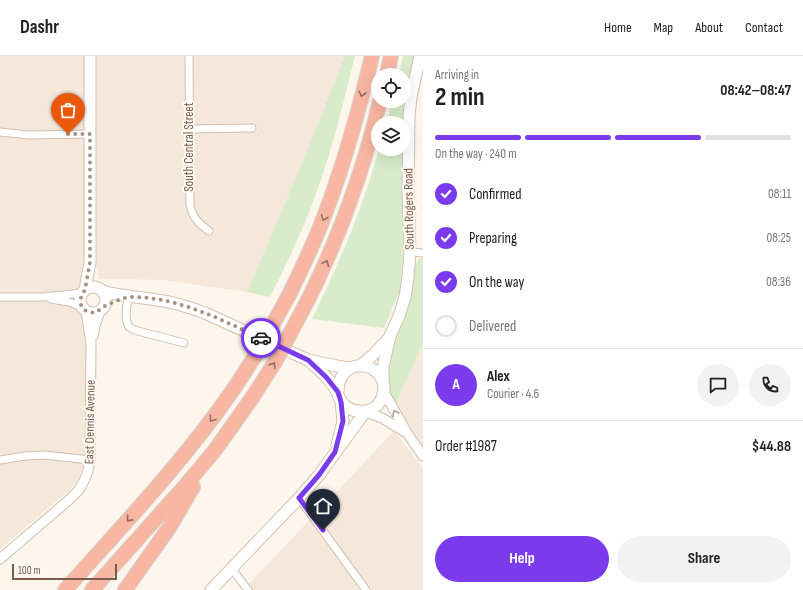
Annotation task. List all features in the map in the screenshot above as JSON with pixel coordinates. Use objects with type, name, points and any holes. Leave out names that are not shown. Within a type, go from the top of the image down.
[{"type":"highway","points":[[65,590],[168,476],[200,437],[257,353],[289,295],[312,245],[339,174],[351,137],[372,56]]},
{"type":"highway","points":[[388,68],[391,56]]},
{"type":"highway","points":[[92,590],[155,521],[215,450],[252,398],[278,355],[309,298],[336,238],[368,149],[378,108]]},
{"type":"highway","points":[[125,590],[169,528],[215,450]]},
{"type":"highway","points":[[58,590],[85,568]]},
{"type":"main road","points":[[90,56],[90,262],[80,300],[84,309],[93,313],[129,297]]},
{"type":"main road","name":"South Rogers Road","points":[[390,336],[399,316],[405,297],[410,252],[408,192],[409,116],[411,97],[420,56]]},
{"type":"main road","points":[[90,262],[100,290],[106,299],[102,309]]},
{"type":"main road","points":[[83,292],[91,287],[129,297],[157,300],[188,306],[308,360],[342,367],[374,369],[382,381]]},
{"type":"main road","points":[[335,452],[343,421],[338,385],[341,377],[373,355],[390,336]]},
{"type":"main road","points":[[211,590],[299,498],[319,475],[366,412],[379,404],[384,392],[382,381],[383,367],[390,336]]},
{"type":"main road","points":[[308,360],[326,377],[348,408],[355,411],[366,412]]},
{"type":"street","name":"South Central Street","points":[[189,56],[190,205],[191,212],[196,220],[209,231]]},
{"type":"street","points":[[189,129],[252,128]]},
{"type":"street","points":[[0,132],[29,135],[90,134]]},
{"type":"street","points":[[410,252],[423,253]]},
{"type":"street","points":[[0,298],[43,297],[83,292]]},
{"type":"street","points":[[43,297],[70,302],[84,309]]},
{"type":"street","points":[[129,297],[126,312],[126,319],[129,328],[184,343]]},
{"type":"street","name":"East Dennis Avenue","points":[[0,559],[78,491],[88,471],[90,460],[91,343],[84,309]]},
{"type":"street","name":"East Dennis Avenue","points":[[91,343],[95,326],[102,309]]},
{"type":"street","points":[[384,392],[406,433],[423,456]]},
{"type":"street","points":[[366,412],[382,418],[406,433]]},
{"type":"street","points":[[0,460],[44,455],[90,460]]},
{"type":"street","points":[[299,498],[366,590]]},
{"type":"street","points":[[232,569],[248,590]]},
{"type":"shaded area","points":[[0,56],[84,56],[85,268],[80,288],[60,293],[82,312],[86,346],[86,443],[83,467],[78,479],[71,489],[0,549]]},
{"type":"shaded area","points":[[94,56],[345,56],[304,158],[247,292],[163,280],[99,279],[94,243]]},
{"type":"shaded area","points":[[423,344],[423,446],[395,405]]},
{"type":"shaded area","points":[[394,431],[423,468],[423,590],[243,590]]},
{"type":"green space","points":[[345,56],[355,56],[328,159],[318,190],[292,252],[270,297],[247,292],[304,158]]},
{"type":"green space","points":[[403,56],[414,56],[411,68],[400,68]]},
{"type":"green space","points":[[390,108],[405,108],[404,116],[389,116]]},
{"type":"green space","points":[[377,156],[403,156],[403,263],[399,293],[384,328],[312,319],[350,236]]},
{"type":"green space","points":[[421,258],[423,258],[423,344],[395,405],[388,389],[386,375],[391,352],[407,309],[414,267]]},
{"type":"way so far","points":[[68,134],[90,134],[90,262],[85,290],[80,297],[82,307],[86,311],[93,313],[129,297],[157,300],[188,306],[261,338]]},
{"type":"route","points":[[261,338],[308,360],[326,377],[338,392],[341,402],[343,421],[342,430],[335,452],[319,475],[299,498],[323,530]]}]
